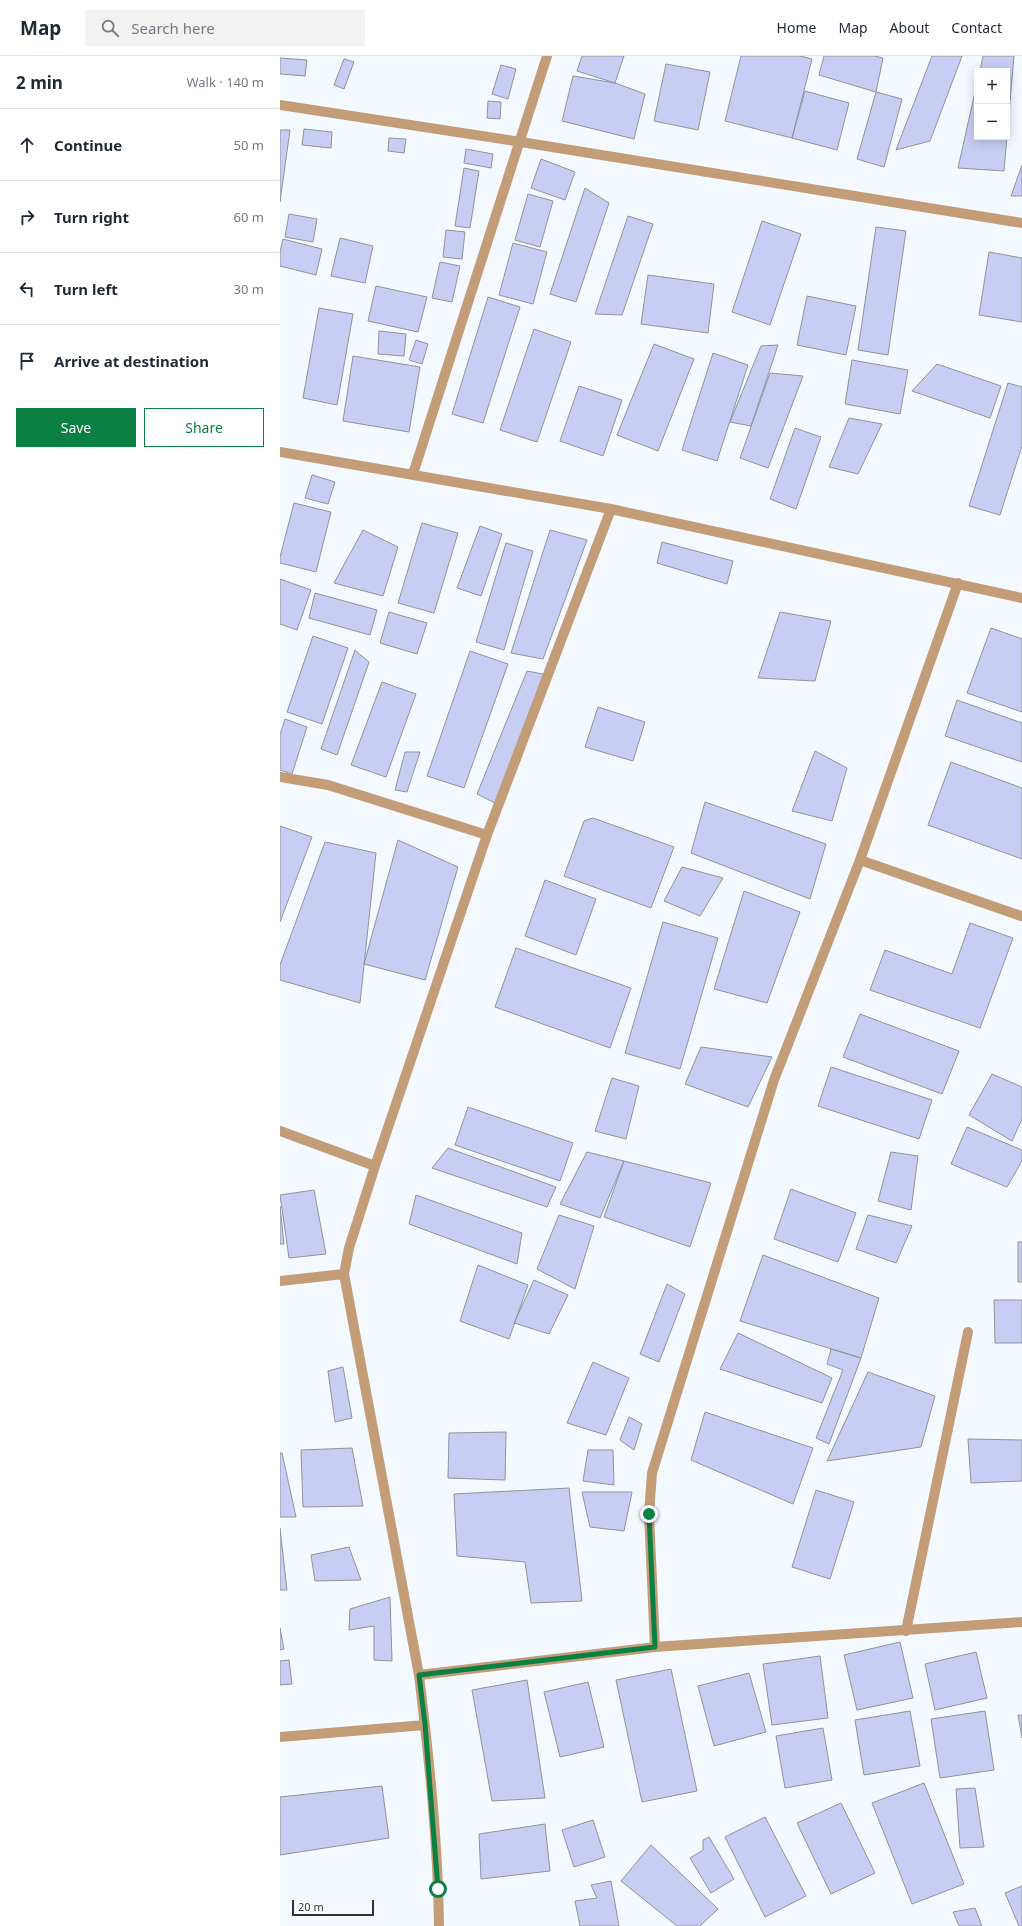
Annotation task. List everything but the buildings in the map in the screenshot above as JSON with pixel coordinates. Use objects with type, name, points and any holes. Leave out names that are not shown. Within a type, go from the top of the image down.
[{"type":"street","points":[[413,474],[547,56]]},
{"type":"street","points":[[280,105],[1022,223]]},
{"type":"street","points":[[280,452],[413,474],[611,510],[1022,598]]},
{"type":"street","points":[[439,1926],[438,1889],[425,1724],[419,1675],[344,1274],[349,1248],[375,1166],[487,836],[611,510]]},
{"type":"street","points":[[655,1647],[649,1514],[652,1473],[774,1080],[860,860],[958,584]]},
{"type":"street","points":[[280,777],[328,785],[487,836]]},
{"type":"street","points":[[860,860],[1021,916]]},
{"type":"street","points":[[280,1131],[375,1166]]},
{"type":"street","points":[[280,1280],[344,1274]]},
{"type":"street","points":[[906,1631],[968,1332]]},
{"type":"street","points":[[419,1675],[655,1647],[1022,1622]]},
{"type":"street","points":[[280,1737],[425,1724]]},
{"type":"route","points":[[438,1889],[425,1724],[419,1675],[655,1647],[649,1514]]}]
